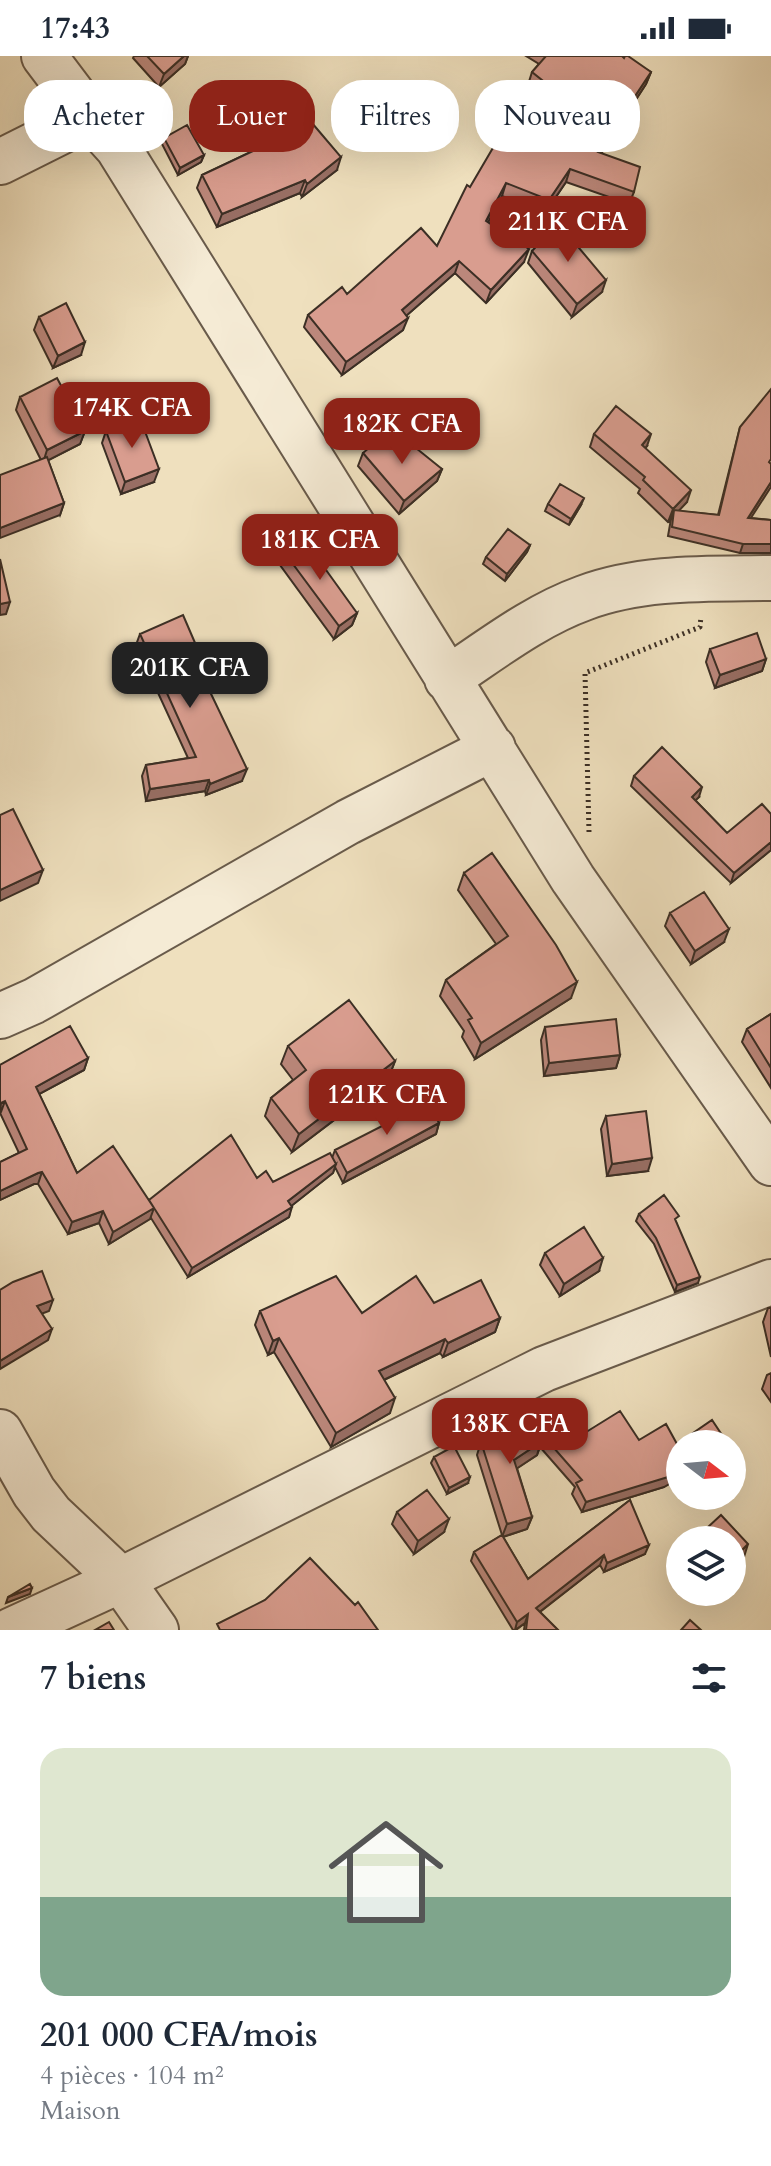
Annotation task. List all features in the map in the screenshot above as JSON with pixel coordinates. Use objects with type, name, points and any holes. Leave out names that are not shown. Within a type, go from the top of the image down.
[{"type":"street","points":[[44,56],[62,80]]},
{"type":"street","points":[[0,162],[24,150]]},
{"type":"street","points":[[120,152],[573,879],[771,1163]]},
{"type":"street","points":[[447,679],[538,619],[585,597],[631,586],[706,579],[771,578]]},
{"type":"street","points":[[0,1016],[34,1001],[348,822],[493,748]]},
{"type":"street","points":[[12,1630],[121,1580],[544,1369],[771,1282]]},
{"type":"street","points":[[0,1432],[34,1492],[51,1514],[121,1580],[156,1630]]},
{"type":"path","points":[[589,842],[585,673],[700,627],[706,579]]},
{"type":"building","points":[[147,56],[184,56],[164,74]]},
{"type":"building","points":[[546,56],[628,56],[651,72],[640,89],[640,80],[542,80],[532,72]]},
{"type":"building","points":[[187,125],[189,152],[202,152],[204,155],[180,168],[171,152],[173,133]]},
{"type":"building","points":[[315,127],[331,145],[331,152],[337,152],[341,157],[307,184],[305,180],[222,214],[202,175],[251,152],[315,152]]},
{"type":"building","points":[[490,152],[598,152],[640,167],[634,192],[570,169],[549,200],[506,183],[486,221],[529,249],[491,290],[459,261],[402,310],[408,318],[346,362],[308,315],[342,287],[347,294],[421,228],[437,246],[467,185],[470,187]]},
{"type":"building","points":[[558,223],[606,280],[577,304],[532,251]]},
{"type":"building","points":[[66,303],[85,342],[58,356],[39,317]]},
{"type":"building","points":[[57,378],[85,431],[47,450],[20,397]]},
{"type":"building","points":[[771,389],[771,482],[748,518],[771,520],[771,544],[743,544],[672,527],[674,510],[719,515],[740,427]]},
{"type":"building","points":[[616,406],[651,434],[642,445],[691,490],[673,509],[643,480],[645,477],[594,434]]},
{"type":"building","points":[[140,418],[159,469],[125,482],[106,431]]},
{"type":"building","points":[[385,434],[396,448],[406,440],[442,469],[404,501],[363,453]]},
{"type":"building","points":[[47,457],[64,503],[0,528],[0,475]]},
{"type":"building","points":[[560,484],[584,498],[571,519],[548,504]]},
{"type":"building","points":[[508,529],[530,545],[507,574],[486,557]]},
{"type":"building","points":[[303,538],[357,613],[339,626],[284,552]]},
{"type":"building","points":[[0,559],[10,602],[0,604]]},
{"type":"building","points":[[183,615],[208,673],[202,675],[247,769],[210,784],[209,780],[150,789],[146,765],[196,757],[140,634]]},
{"type":"building","points":[[757,633],[766,659],[720,675],[710,649]]},
{"type":"building","points":[[662,747],[702,787],[692,797],[727,833],[762,804],[771,814],[771,842],[734,873],[634,776]]},
{"type":"building","points":[[13,809],[43,870],[0,890],[0,815]]},
{"type":"building","points":[[492,853],[556,945],[577,982],[481,1043],[468,1020],[472,1018],[446,980],[508,936],[464,873]]},
{"type":"building","points":[[704,892],[729,929],[695,951],[670,913]]},
{"type":"building","points":[[349,1000],[395,1061],[299,1134],[271,1098],[306,1070],[288,1046]]},
{"type":"building","points":[[771,1014],[771,1068],[747,1029]]},
{"type":"building","points":[[616,1019],[620,1055],[549,1063],[545,1027]]},
{"type":"building","points":[[70,1026],[88,1058],[36,1087],[77,1173],[113,1146],[154,1208],[113,1232],[103,1211],[72,1222],[42,1172],[0,1191],[0,1162],[27,1149],[5,1101],[0,1102],[0,1065]]},
{"type":"building","points":[[429,1102],[439,1123],[347,1173],[335,1150]]},
{"type":"building","points":[[646,1111],[652,1158],[612,1164],[606,1116]]},
{"type":"building","points":[[231,1135],[257,1178],[266,1171],[273,1182],[330,1153],[336,1164],[288,1201],[292,1207],[192,1268],[149,1200]]},
{"type":"building","points":[[664,1195],[679,1216],[675,1219],[700,1277],[677,1285],[656,1238],[639,1214]]},
{"type":"building","points":[[584,1227],[603,1258],[564,1284],[545,1253]]},
{"type":"building","points":[[42,1271],[53,1300],[37,1306],[52,1329],[0,1361],[0,1290]]},
{"type":"building","points":[[336,1276],[362,1313],[416,1276],[434,1303],[481,1280],[500,1318],[448,1343],[445,1339],[379,1371],[395,1398],[336,1433],[279,1338],[273,1341],[260,1311]]},
{"type":"building","points":[[562,1404],[583,1434],[620,1411],[639,1440],[666,1424],[669,1430],[666,1430],[666,1478],[586,1502],[576,1483],[582,1480],[532,1423]]},
{"type":"building","points":[[524,1415],[541,1442],[514,1460],[532,1517],[507,1524],[481,1442]]},
{"type":"building","points":[[712,1420],[719,1430],[697,1430]]},
{"type":"building","points":[[454,1446],[470,1477],[449,1488],[434,1457]]},
{"type":"building","points":[[427,1490],[449,1519],[418,1541],[397,1512]]},
{"type":"building","points":[[630,1500],[649,1545],[607,1563],[604,1555],[536,1608],[558,1630],[526,1630],[528,1614],[517,1622],[474,1552],[502,1535],[528,1579]]},
{"type":"building","points":[[721,1515],[731,1526],[709,1526]]},
{"type":"building","points":[[310,1558],[355,1605],[358,1602],[378,1630],[220,1630],[217,1624],[265,1600]]},
{"type":"building","points":[[30,1584],[32,1588],[8,1597]]},
{"type":"building","points":[[690,1620],[701,1630],[681,1630]]},
{"type":"building","points":[[109,1622],[114,1630],[95,1630]]}]
